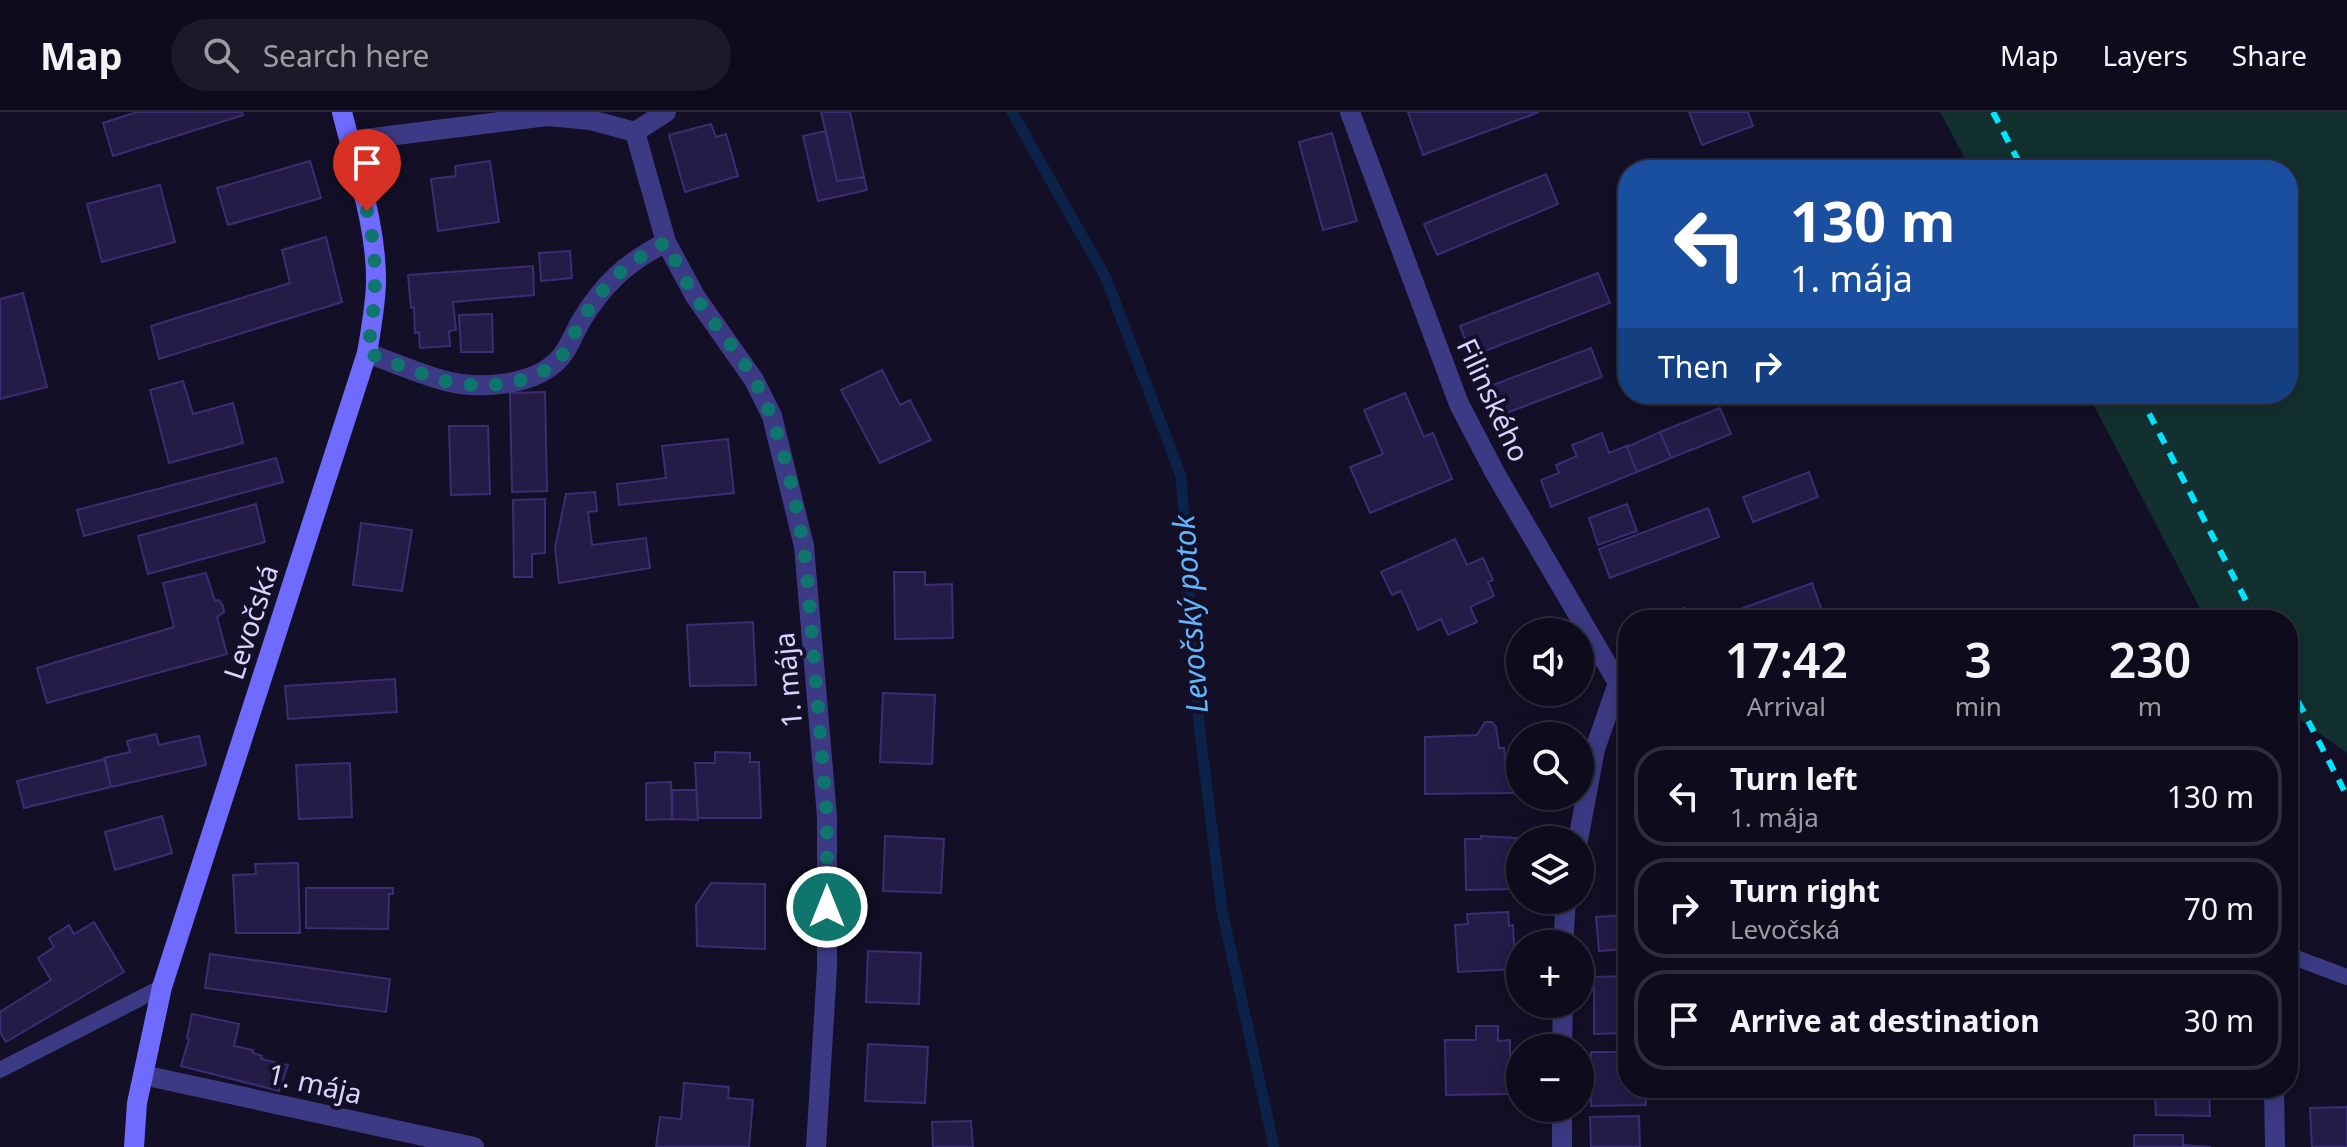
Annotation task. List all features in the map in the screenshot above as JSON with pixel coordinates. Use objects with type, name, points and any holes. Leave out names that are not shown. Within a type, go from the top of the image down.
[{"type":"main road","name":"Levočská","points":[[134,1147],[137,1103],[162,987],[367,353],[374,311],[375,259],[371,227],[342,112]]},
{"type":"street","points":[[349,141],[547,116],[591,120],[635,132],[666,112]]},
{"type":"street","name":"Filinského","points":[[1350,112],[1459,404],[1495,473],[1618,679]]},
{"type":"street","name":"1. mája","points":[[635,132],[666,242],[695,296],[754,380],[772,416],[804,546],[827,817],[827,968],[816,1147]]},
{"type":"street","points":[[367,353],[445,381],[479,385],[521,380],[542,371],[560,358],[597,294],[622,268],[666,242]]},
{"type":"street","points":[[1581,826],[1595,749],[1618,698]]},
{"type":"street","name":"1. mája","points":[[143,1075],[474,1147]]},
{"type":"street","points":[[2274,1098],[2275,1147]]},
{"type":"street","points":[[1562,1122],[1562,1147]]},
{"type":"lane","points":[[2298,959],[2347,977]]},
{"type":"lane","points":[[0,1070],[162,987]]},
{"type":"green space","points":[[1940,112],[2347,112],[2347,753],[2298,718],[2298,610],[2201,610],[2093,404],[2298,404],[2298,160],[1966,160]]},
{"type":"building","points":[[137,112],[242,112],[243,115],[113,156],[103,123]]},
{"type":"building","points":[[821,112],[850,112],[864,177],[837,181]]},
{"type":"building","points":[[1408,112],[1539,112],[1423,155]]},
{"type":"building","points":[[1689,112],[1748,112],[1753,126],[1702,145]]},
{"type":"building","points":[[711,124],[716,137],[726,134],[738,176],[685,192],[669,135]]},
{"type":"building","points":[[826,131],[837,181],[864,177],[867,190],[818,201],[803,136]]},
{"type":"building","points":[[1332,133],[1357,221],[1323,230],[1299,142]]},
{"type":"building","points":[[310,161],[321,198],[228,225],[217,188]]},
{"type":"building","points":[[490,161],[499,222],[438,231],[431,179],[456,176],[455,166]]},
{"type":"building","points":[[1546,174],[1558,204],[1437,255],[1424,224]]},
{"type":"building","points":[[160,185],[175,242],[102,262],[87,204]]},
{"type":"building","points":[[326,237],[342,302],[159,359],[151,326],[290,283],[282,250]]},
{"type":"building","points":[[570,251],[572,278],[541,281],[539,253]]},
{"type":"building","points":[[533,266],[534,295],[453,302],[456,330],[449,331],[450,346],[420,348],[419,332],[415,333],[408,275]]},
{"type":"building","points":[[1598,273],[1610,303],[1472,356],[1460,326]]},
{"type":"building","points":[[23,293],[47,387],[0,399],[0,299]]},
{"type":"building","points":[[492,314],[493,352],[461,352],[459,315]]},
{"type":"building","points":[[1591,348],[1602,377],[1501,415],[1490,386]]},
{"type":"building","points":[[882,370],[900,405],[910,400],[931,440],[880,463],[841,390]]},
{"type":"building","points":[[183,381],[193,414],[233,403],[243,443],[169,463],[150,390]]},
{"type":"building","points":[[545,392],[547,491],[512,492],[510,393]]},
{"type":"building","points":[[1405,393],[1424,437],[1433,433],[1452,479],[1370,513],[1350,467],[1383,454],[1364,410]]},
{"type":"building","points":[[1720,408],[1731,434],[1671,458],[1660,432]]},
{"type":"building","points":[[449,426],[488,426],[490,494],[451,495]]},
{"type":"building","points":[[1660,432],[1671,458],[1637,472],[1627,447]]},
{"type":"building","points":[[1602,433],[1609,453],[1629,445],[1627,447],[1637,472],[1551,507],[1541,480],[1559,473],[1556,465],[1577,456],[1572,445]]},
{"type":"building","points":[[728,439],[734,493],[619,505],[617,484],[666,478],[662,446]]},
{"type":"building","points":[[276,458],[283,482],[84,536],[77,510]]},
{"type":"building","points":[[1809,472],[1818,497],[1753,522],[1743,497]]},
{"type":"building","points":[[595,492],[597,511],[588,512],[592,545],[646,538],[650,568],[559,583],[555,548],[566,494]]},
{"type":"building","points":[[545,499],[545,553],[532,554],[532,577],[514,577],[513,500]]},
{"type":"building","points":[[256,504],[265,542],[148,574],[138,536]]},
{"type":"building","points":[[1627,504],[1637,531],[1598,545],[1589,518]]},
{"type":"building","points":[[1708,508],[1719,537],[1610,578],[1599,549]]},
{"type":"building","points":[[361,523],[412,530],[402,591],[353,585]]},
{"type":"building","points":[[1455,539],[1467,565],[1483,558],[1493,580],[1488,582],[1494,596],[1470,607],[1477,622],[1448,635],[1441,619],[1418,630],[1401,591],[1392,595],[1381,572]]},
{"type":"building","points":[[894,572],[925,572],[925,585],[952,584],[953,638],[895,639]]},
{"type":"building","points":[[206,573],[215,601],[219,600],[223,606],[224,612],[217,617],[227,654],[47,703],[37,668],[174,627],[163,583]]},
{"type":"building","points":[[1812,583],[1822,610],[1738,610]]},
{"type":"building","points":[[753,622],[756,685],[690,686],[687,625]]},
{"type":"building","points":[[395,679],[397,712],[288,719],[285,686]]},
{"type":"building","points":[[883,693],[935,695],[932,764],[880,762]]},
{"type":"building","points":[[1485,722],[1492,722],[1496,727],[1499,748],[1504,748],[1506,793],[1425,794],[1425,737],[1477,735]]},
{"type":"building","points":[[156,734],[159,745],[199,736],[206,765],[111,787],[104,758],[130,752],[127,741]]},
{"type":"building","points":[[715,752],[750,753],[750,762],[759,762],[761,818],[698,818],[695,763],[715,763]]},
{"type":"building","points":[[105,759],[111,787],[24,808],[17,781]]},
{"type":"building","points":[[350,763],[352,817],[299,819],[296,765]]},
{"type":"building","points":[[671,782],[672,819],[646,820],[646,783]]},
{"type":"building","points":[[672,790],[696,790],[698,820],[672,819]]},
{"type":"building","points":[[162,816],[172,853],[115,870],[105,832]]},
{"type":"building","points":[[885,836],[944,839],[941,893],[883,891]]},
{"type":"building","points":[[1481,836],[1506,837],[1506,889],[1466,890],[1465,839],[1481,839]]},
{"type":"building","points":[[298,863],[300,933],[236,933],[233,875],[256,874],[255,864]]},
{"type":"building","points":[[711,883],[765,884],[765,949],[697,946],[696,905]]},
{"type":"building","points":[[306,888],[393,888],[393,894],[389,894],[388,929],[306,928]]},
{"type":"building","points":[[1467,914],[1508,914],[1509,926],[1513,925],[1513,930],[1506,930],[1506,969],[1458,972],[1455,925],[1468,924]]},
{"type":"building","points":[[1618,916],[1618,950],[1599,951],[1596,917]]},
{"type":"building","points":[[94,922],[124,972],[6,1042],[0,1032],[0,1012],[51,980],[38,958],[54,947],[49,938],[69,925],[74,934]]},
{"type":"building","points":[[868,951],[921,953],[919,1004],[866,1002]]},
{"type":"building","points":[[210,954],[390,979],[386,1012],[205,988]]},
{"type":"building","points":[[1618,976],[1618,1033],[1594,1034],[1594,977]]},
{"type":"building","points":[[192,1014],[239,1024],[234,1046],[253,1050],[253,1053],[262,1056],[261,1059],[288,1065],[279,1091],[181,1066]]},
{"type":"building","points":[[1476,1026],[1498,1026],[1498,1041],[1506,1040],[1506,1094],[1446,1095],[1445,1040],[1476,1040]]},
{"type":"building","points":[[868,1044],[928,1047],[925,1103],[865,1101]]},
{"type":"building","points":[[1594,1052],[1618,1052],[1618,1098],[1646,1098],[1646,1105],[1594,1106]]},
{"type":"building","points":[[684,1083],[729,1087],[728,1098],[753,1100],[749,1147],[656,1147],[660,1117],[681,1119]]},
{"type":"building","points":[[2155,1098],[2209,1098],[2210,1116],[2156,1115]]},
{"type":"building","points":[[2347,1107],[2347,1147],[2312,1147],[2310,1108]]},
{"type":"building","points":[[1639,1116],[1640,1147],[1591,1147],[1590,1122],[1594,1122],[1594,1117]]},
{"type":"building","points":[[971,1121],[973,1147],[933,1147],[932,1122]]},
{"type":"building","points":[[2134,1135],[2183,1135],[2183,1145],[2211,1147],[2134,1147]]},
{"type":"waterway","name":"Levočský potok","points":[[1012,112],[1106,278],[1181,476],[1200,733],[1222,910],[1274,1147]]},
{"type":"railway","points":[[1993,112],[2018,160]]},
{"type":"railway","points":[[2144,404],[2251,610]]},
{"type":"railway","points":[[2298,701],[2347,796]]},
{"type":"route","points":[[367,211],[376,283],[367,353],[445,381],[479,385],[521,380],[542,371],[560,358],[597,294],[622,268],[666,242],[695,296],[754,380],[772,416],[785,464],[804,546],[807,575],[827,817],[827,907]]}]
